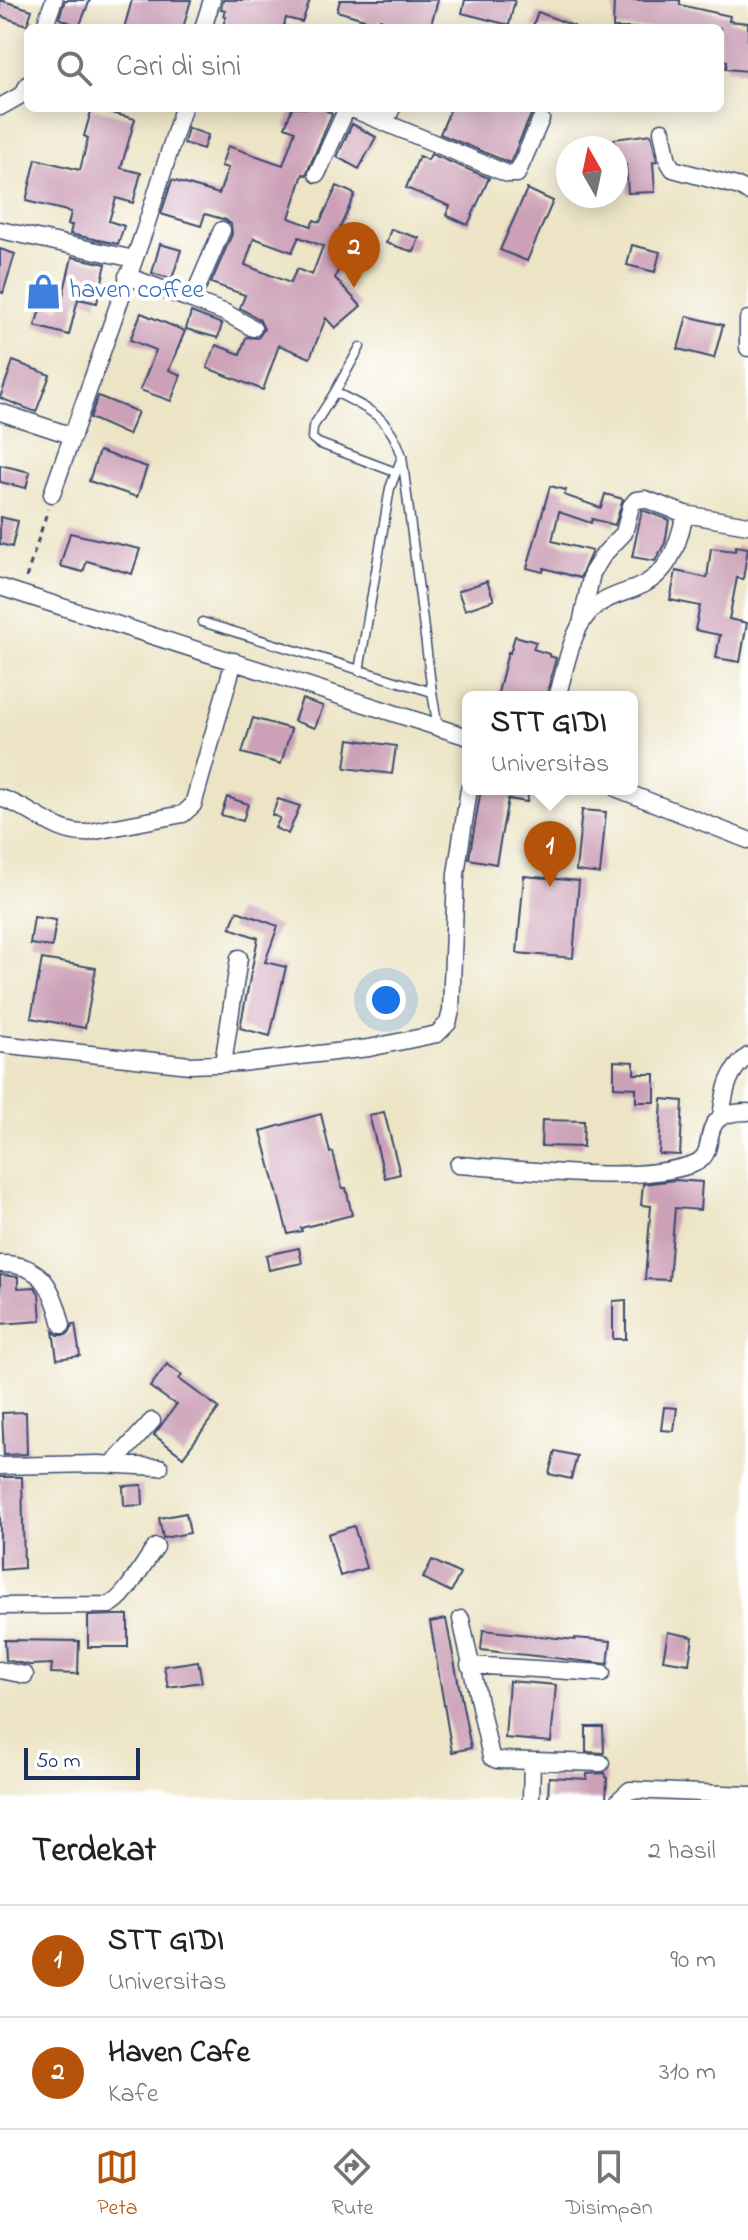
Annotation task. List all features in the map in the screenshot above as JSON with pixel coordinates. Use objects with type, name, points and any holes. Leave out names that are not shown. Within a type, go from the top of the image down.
[{"type":"street","points":[[45,24],[54,0]]},
{"type":"street","points":[[204,24],[212,0]]},
{"type":"street","points":[[0,107],[24,92]]},
{"type":"street","points":[[52,494],[182,112]]},
{"type":"street","points":[[317,174],[347,112]]},
{"type":"street","points":[[369,112],[389,116],[508,174],[517,174],[541,119]]},
{"type":"street","points":[[662,131],[668,161],[673,169],[740,187],[748,192]]},
{"type":"street","points":[[0,230],[134,259]]},
{"type":"street","points":[[192,300],[222,230]]},
{"type":"street","points":[[127,276],[226,313],[253,328]]},
{"type":"street","points":[[748,319],[748,348]]},
{"type":"street","points":[[0,412],[73,436]]},
{"type":"street","points":[[559,691],[582,621],[592,573],[604,554],[624,533],[631,506],[636,500],[645,499],[685,514],[748,525]]},
{"type":"street","points":[[582,621],[596,606],[656,578],[673,553],[685,514]]},
{"type":"street","points":[[0,587],[462,735]]},
{"type":"street","points":[[0,798],[71,833],[183,814],[193,805],[234,661]]},
{"type":"street","points":[[0,1044],[190,1065],[369,1048],[437,1034],[448,1023],[451,1011],[456,874],[468,795]]},
{"type":"street","points":[[633,795],[748,840]]},
{"type":"street","points":[[223,1064],[239,958]]},
{"type":"street","points":[[721,1116],[729,1077],[736,1065],[748,1056]]},
{"type":"street","points":[[458,1165],[622,1174],[687,1166],[698,1163],[705,1153],[714,1123],[721,1116],[748,1112]]},
{"type":"street","points":[[0,1264],[24,1266],[44,1281],[52,1291],[62,1325]]},
{"type":"street","points":[[105,1465],[152,1421]]},
{"type":"street","points":[[0,1466],[76,1464],[160,1467]]},
{"type":"street","points":[[0,1606],[109,1605],[123,1597],[140,1566],[156,1547]]},
{"type":"street","points":[[461,1619],[491,1757],[497,1760],[601,1763]]},
{"type":"street","points":[[469,1665],[602,1673]]},
{"type":"street","points":[[0,1670],[25,1675]]},
{"type":"street","points":[[531,1800],[532,1761]]},
{"type":"street","points":[[619,1800],[630,1790],[748,1795]]},
{"type":"lane","points":[[360,347],[313,427],[312,438],[395,472]]},
{"type":"lane","points":[[335,392],[387,422],[396,436],[402,456],[432,692],[442,729]]},
{"type":"lane","points":[[359,671],[395,472],[402,456]]},
{"type":"lane","points":[[202,622],[432,692]]},
{"type":"path","points":[[20,594],[52,494]]},
{"type":"building","points":[[0,0],[32,10],[27,24],[0,16]]},
{"type":"building","points":[[65,0],[90,0],[80,24],[59,18]]},
{"type":"building","points":[[132,0],[191,0],[184,24],[125,24]]},
{"type":"building","points":[[223,0],[310,0],[302,22],[286,18],[284,24],[223,24],[225,10],[221,9]]},
{"type":"building","points":[[340,0],[438,0],[431,24],[395,24],[380,19],[378,24],[362,24],[364,19],[337,11]]},
{"type":"building","points":[[465,0],[515,0],[509,24],[462,13]]},
{"type":"building","points":[[614,0],[680,0],[680,5],[730,16],[729,21],[748,23],[748,71],[726,69],[724,24],[613,24]]},
{"type":"building","points":[[538,12],[569,24],[534,24]]},
{"type":"building","points":[[91,112],[108,112],[135,119],[121,168],[141,173],[133,203],[116,198],[109,221],[124,226],[118,244],[70,234],[72,225],[68,225],[71,212],[26,201],[36,159],[80,170],[88,138],[84,136]]},
{"type":"building","points":[[291,112],[332,114],[306,175],[303,174],[289,218],[311,226],[314,220],[320,222],[337,186],[355,194],[339,230],[352,235],[335,278],[361,306],[335,328],[326,318],[310,358],[279,345],[263,390],[207,368],[216,345],[240,354],[246,337],[258,338],[264,329],[259,319],[240,308],[245,295],[211,283],[232,234],[231,224],[205,214],[201,226],[161,214],[172,180],[219,194],[228,168],[221,166],[228,146],[283,165],[295,131],[285,127]],"holes":[[[299,237],[323,246],[312,275],[297,269],[290,283],[245,265],[254,238],[292,252]]]},
{"type":"building","points":[[449,112],[535,112],[531,115],[510,163],[440,134]]},
{"type":"building","points":[[352,124],[376,137],[359,169],[337,157]]},
{"type":"building","points":[[188,128],[208,135],[203,149],[184,143]]},
{"type":"building","points":[[651,134],[657,161],[653,162],[655,192],[628,193],[628,137]]},
{"type":"building","points":[[431,154],[489,178],[468,225],[446,215],[450,206],[406,188],[419,156],[428,160]]},
{"type":"building","points":[[527,189],[553,201],[527,261],[500,250]]},
{"type":"building","points":[[391,229],[419,238],[414,252],[386,243]]},
{"type":"building","points":[[160,244],[181,250],[172,279],[152,273]]},
{"type":"building","points":[[632,245],[660,252],[655,272],[627,265]]},
{"type":"building","points":[[0,249],[15,254],[3,293],[0,292]]},
{"type":"building","points":[[72,257],[106,264],[97,303],[78,299],[69,335],[35,326],[42,303],[60,308]]},
{"type":"building","points":[[191,312],[222,324],[218,338],[186,329]]},
{"type":"building","points":[[141,313],[185,331],[169,370],[181,375],[171,401],[140,390],[156,350],[130,340]]},
{"type":"building","points":[[687,316],[723,325],[714,358],[678,349]]},
{"type":"building","points":[[13,361],[50,375],[36,412],[0,398]]},
{"type":"building","points":[[98,396],[138,412],[128,435],[90,418]]},
{"type":"building","points":[[99,451],[147,467],[137,497],[89,481]]},
{"type":"building","points":[[0,465],[30,472],[26,488],[0,482]]},
{"type":"building","points":[[550,486],[566,490],[564,495],[601,508],[605,494],[623,499],[615,525],[592,519],[591,523],[559,512],[552,541],[592,551],[580,578],[544,568],[543,572],[527,568]]},
{"type":"building","points":[[642,510],[669,520],[665,543],[655,561],[632,557]]},
{"type":"building","points":[[0,517],[18,521],[12,547],[0,544]]},
{"type":"building","points":[[70,533],[140,549],[132,574],[87,561],[83,572],[60,566]]},
{"type":"building","points":[[736,546],[748,548],[743,579],[737,578],[729,619],[747,623],[740,662],[716,658],[720,635],[695,630],[700,606],[670,600],[676,571],[707,578],[711,548],[735,551]]},
{"type":"building","points":[[487,581],[494,600],[465,610],[458,591]]},
{"type":"building","points":[[515,636],[536,642],[533,649],[556,658],[548,691],[498,691]]},
{"type":"building","points":[[302,699],[323,706],[315,728],[294,721]]},
{"type":"building","points":[[253,718],[291,729],[281,764],[242,753]]},
{"type":"building","points":[[349,739],[396,746],[392,774],[345,768]]},
{"type":"building","points":[[480,795],[528,795],[527,802],[508,799],[496,864],[469,859]]},
{"type":"building","points":[[227,797],[248,804],[243,821],[221,815]]},
{"type":"building","points":[[278,799],[300,806],[288,834],[275,828],[280,818],[272,815]]},
{"type":"building","points":[[582,810],[606,812],[600,874],[576,871]]},
{"type":"building","points":[[524,876],[579,881],[573,958],[517,953]]},
{"type":"building","points":[[237,911],[278,926],[265,962],[286,967],[270,1036],[240,1028],[258,938],[230,928]]},
{"type":"building","points":[[34,917],[56,920],[52,947],[30,944]]},
{"type":"building","points":[[42,959],[96,968],[85,1028],[31,1018]]},
{"type":"building","points":[[614,1061],[634,1062],[634,1074],[655,1074],[655,1102],[636,1102],[636,1088],[614,1087]]},
{"type":"building","points":[[662,1099],[683,1101],[680,1155],[659,1154]]},
{"type":"building","points":[[384,1112],[400,1174],[385,1178],[369,1115]]},
{"type":"building","points":[[321,1114],[330,1153],[333,1152],[342,1188],[346,1188],[352,1215],[288,1234],[261,1131]]},
{"type":"building","points":[[542,1120],[584,1121],[583,1147],[541,1146]]},
{"type":"building","points":[[675,1180],[702,1182],[700,1210],[675,1208],[669,1280],[645,1279],[651,1206],[641,1205],[643,1184]]},
{"type":"building","points":[[299,1248],[302,1263],[269,1270],[266,1255]]},
{"type":"building","points":[[0,1275],[18,1277],[18,1288],[35,1287],[39,1294],[41,1321],[0,1324]]},
{"type":"building","points":[[626,1300],[626,1339],[613,1339],[613,1301]]},
{"type":"building","points":[[73,1324],[80,1356],[57,1359],[53,1331],[66,1335]]},
{"type":"building","points":[[167,1364],[182,1375],[179,1379],[219,1408],[183,1457],[154,1435],[176,1405],[150,1387]]},
{"type":"building","points":[[664,1407],[677,1408],[674,1431],[661,1430]]},
{"type":"building","points":[[26,1412],[27,1454],[4,1455],[2,1413]]},
{"type":"building","points":[[555,1451],[577,1456],[571,1479],[549,1474]]},
{"type":"building","points":[[0,1477],[22,1477],[24,1568],[0,1570]]},
{"type":"building","points":[[142,1485],[143,1505],[124,1506],[123,1486]]},
{"type":"building","points":[[186,1513],[190,1533],[163,1538],[159,1518]]},
{"type":"building","points":[[354,1526],[366,1568],[340,1576],[328,1534]]},
{"type":"building","points":[[432,1560],[460,1574],[451,1592],[423,1578]]},
{"type":"building","points":[[128,1615],[128,1647],[88,1647],[88,1616]]},
{"type":"building","points":[[446,1619],[471,1748],[452,1752],[430,1622]]},
{"type":"building","points":[[483,1630],[611,1641],[608,1664],[481,1650]]},
{"type":"building","points":[[668,1632],[693,1637],[689,1664],[663,1660]]},
{"type":"building","points":[[5,1640],[79,1641],[78,1674],[51,1673],[52,1664],[29,1665],[6,1660]]},
{"type":"building","points":[[198,1661],[202,1682],[168,1687],[164,1666]]},
{"type":"building","points":[[509,1681],[556,1685],[551,1742],[505,1738]]},
{"type":"building","points":[[586,1727],[603,1727],[604,1753],[586,1752]]},
{"type":"building","points":[[605,1773],[606,1800],[548,1800],[549,1777],[587,1779],[587,1774]]},
{"type":"place","name":"Haven Cafe","points":[[354,288]]},
{"type":"place","name":"haven coffee","points":[[43,291]]},
{"type":"place","name":"STT GIDI","points":[[550,887]]}]
